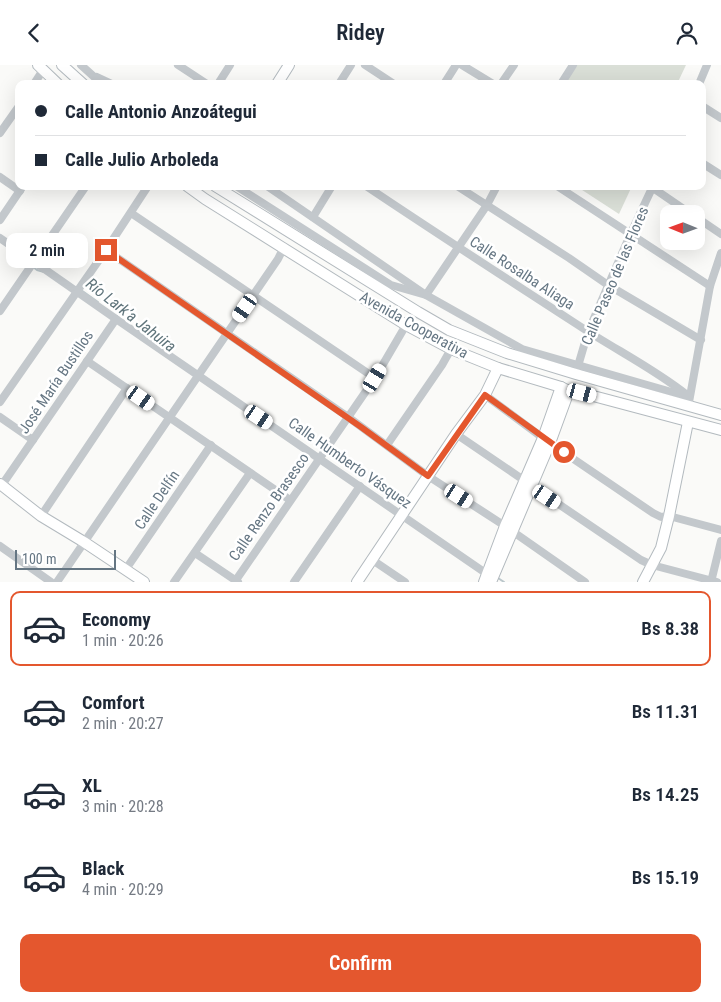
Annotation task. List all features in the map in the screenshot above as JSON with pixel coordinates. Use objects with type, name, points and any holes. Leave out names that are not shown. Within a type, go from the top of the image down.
[{"type":"street","points":[[62,65],[79,80]]},
{"type":"street","points":[[81,65],[98,80]]},
{"type":"street","points":[[178,65],[201,80]]},
{"type":"street","points":[[221,80],[230,65]]},
{"type":"street","points":[[280,80],[289,65]]},
{"type":"street","points":[[342,80],[351,65]]},
{"type":"street","points":[[366,65],[388,80]]},
{"type":"street","points":[[447,80],[456,65]]},
{"type":"street","points":[[462,65],[486,80]]},
{"type":"street","points":[[504,80],[514,65]]},
{"type":"street","points":[[564,80],[573,65]]},
{"type":"street","points":[[700,80],[706,65]]},
{"type":"street","points":[[36,80],[40,68],[54,80]]},
{"type":"street","points":[[93,76],[102,80]]},
{"type":"street","points":[[706,109],[721,118]]},
{"type":"street","points":[[0,133],[15,112]]},
{"type":"street","points":[[706,166],[721,175]]},
{"type":"street","points":[[0,177],[15,185]]},
{"type":"street","points":[[0,220],[21,190]]},
{"type":"street","points":[[0,311],[83,190]]},
{"type":"street","points":[[0,402],[145,190]]},
{"type":"street","name":"Avenida Cooperativa","points":[[193,190],[406,325],[451,349],[498,368],[565,389],[721,430]]},
{"type":"street","points":[[205,199],[211,190]]},
{"type":"street","name":"Avenida Cooperativa","points":[[221,190],[449,330],[507,353],[689,402],[721,415]]},
{"type":"street","points":[[242,190],[391,285],[426,295]]},
{"type":"street","points":[[274,190],[426,295],[522,349],[689,402],[710,286],[720,258]]},
{"type":"street","points":[[313,217],[330,190]]},
{"type":"street","name":"Calle Rosalba Aliaga","points":[[372,190],[588,332],[656,373],[672,384],[689,402]]},
{"type":"street","points":[[463,190],[608,285],[701,340]]},
{"type":"street","points":[[426,295],[495,190]]},
{"type":"street","points":[[563,190],[710,286]]},
{"type":"street","name":"Calle Paseo de las Flores","points":[[578,366],[588,332],[652,190]]},
{"type":"street","points":[[657,190],[678,205]]},
{"type":"street","points":[[131,213],[375,378]]},
{"type":"street","points":[[705,223],[721,234]]},
{"type":"street","name":"Calle Humberto Vásquez","points":[[0,238],[360,486],[491,580]]},
{"type":"street","points":[[56,582],[254,295],[284,247]]},
{"type":"street","points":[[106,250],[348,417],[428,476],[585,582]]},
{"type":"street","name":"José María Bustillos","points":[[1,485],[116,319]]},
{"type":"street","name":"Calle Renzo Brasesco","points":[[237,581],[290,500],[375,378],[406,325]]},
{"type":"street","points":[[387,445],[451,349]]},
{"type":"street","points":[[87,361],[290,500]]},
{"type":"street","points":[[356,582],[456,434],[485,395],[498,368]]},
{"type":"street","points":[[41,516],[127,388]]},
{"type":"street","points":[[491,580],[508,529],[546,440],[565,389]]},
{"type":"street","points":[[485,395],[546,440],[653,513],[661,517],[669,516],[721,529]]},
{"type":"street","points":[[0,417],[33,440]]},
{"type":"street","points":[[643,582],[661,548],[688,422]]},
{"type":"street","points":[[456,434],[641,560],[652,565],[713,582],[721,541]]},
{"type":"street","name":"Calle Delfín","points":[[126,569],[211,445]]},
{"type":"street","points":[[174,582],[250,473]]},
{"type":"street","points":[[1,485],[41,516],[144,582]]},
{"type":"street","points":[[294,582],[360,486]]},
{"type":"street","points":[[0,547],[51,582]]},
{"type":"street","points":[[195,553],[237,581]]},
{"type":"street","points":[[371,559],[406,582]]},
{"type":"shaded area","points":[[574,65],[686,65],[679,80],[564,80]]},
{"type":"shaded area","points":[[582,190],[630,190],[619,214]]},
{"type":"waterway","name":"Río Lark’a Jahuira","points":[[22,258],[29,265]]},
{"type":"waterway","name":"Río Lark’a Jahuira","points":[[33,267],[44,272]]},
{"type":"waterway","name":"Río Lark’a Jahuira","points":[[81,290],[98,302]]},
{"type":"waterway","name":"Río Lark’a Jahuira","points":[[498,578],[504,582]]},
{"type":"route","points":[[106,250],[387,445],[428,476],[485,395],[564,452]]}]
